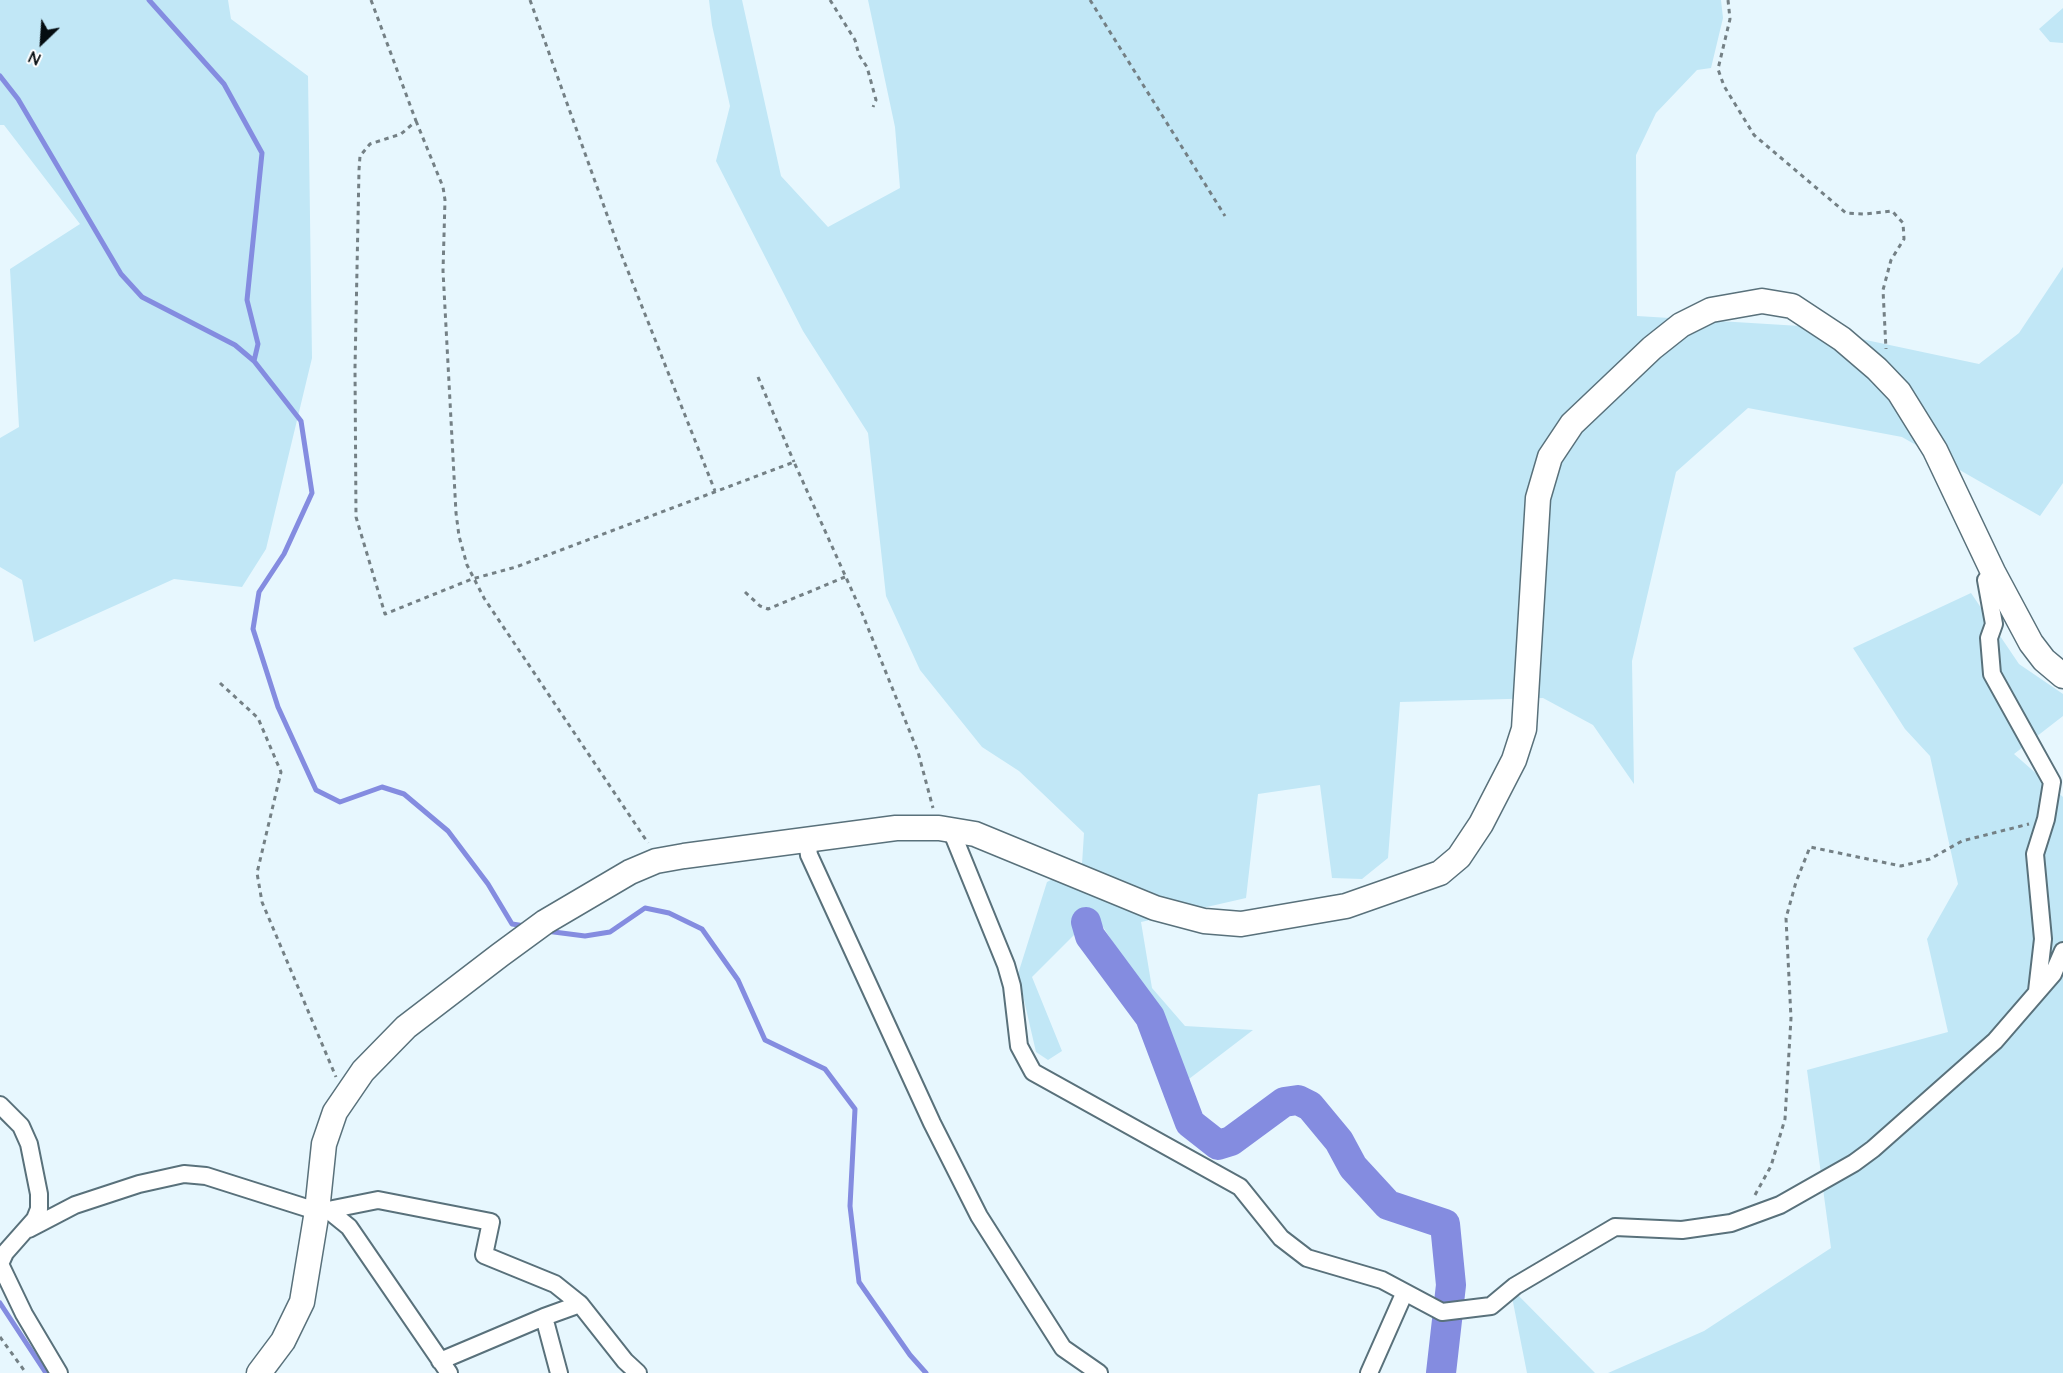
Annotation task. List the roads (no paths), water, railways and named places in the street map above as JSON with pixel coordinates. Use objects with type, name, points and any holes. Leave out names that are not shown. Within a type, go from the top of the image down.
[{"type":"street","points":[[259,1373],[283,1341],[302,1302],[323,1210],[324,1144],[332,1120],[346,1094],[384,1048],[406,1027],[545,922],[613,881],[656,861],[896,828],[945,829],[975,834],[1155,908],[1204,921],[1257,923],[1346,906],[1440,873],[1460,857],[1470,843],[1494,800],[1520,744],[1526,708],[1538,498],[1550,457],[1572,424],[1681,325],[1711,310],[1744,303],[1777,302],[1792,306],[1842,339],[1877,369],[1899,392],[1935,450],[1993,572],[2031,643],[2044,660],[2063,676]]},
{"type":"street","points":[[1993,572],[1986,580],[1994,624],[1989,638],[1992,674],[2052,782],[2045,822],[2035,854],[2043,939],[2037,991]]},
{"type":"street","points":[[945,829],[1006,965],[1012,986],[1019,1046],[1033,1072],[1240,1187],[1281,1238],[1308,1258],[1366,1274],[1442,1312],[1491,1306],[1515,1286],[1615,1227],[1682,1230],[1712,1227],[1746,1219],[1780,1205],[1874,1149],[1995,1041],[2053,974],[2063,951]]},
{"type":"street","points":[[807,841],[809,855],[917,1091],[979,1216],[1063,1348],[1099,1373]]},
{"type":"street","points":[[0,1105],[21,1126],[29,1144],[39,1194],[39,1209],[29,1229]]},
{"type":"street","points":[[59,1373],[24,1314],[0,1264],[5,1253],[29,1229],[75,1205],[139,1184],[184,1174],[206,1176],[323,1210],[349,1227],[445,1367],[544,1317],[580,1304]]},
{"type":"street","points":[[323,1210],[378,1200],[491,1222],[484,1255],[555,1284],[580,1304],[624,1361],[638,1373]]},
{"type":"street","points":[[1369,1373],[1404,1294]]},
{"type":"street","points":[[544,1317],[559,1373]]},
{"type":"waterway","points":[[149,0],[224,84],[262,153],[247,300],[258,344],[254,361]]},
{"type":"waterway","points":[[0,76],[18,99],[121,274],[142,297],[235,345],[254,361],[301,421],[312,493],[284,554],[259,592],[253,629],[278,707],[316,790],[340,802],[382,787],[404,794],[448,831],[488,884],[512,924],[525,926]]},
{"type":"waterway","points":[[546,931],[585,936],[610,932],[645,908],[669,913],[702,929],[738,980],[765,1040],[825,1069],[855,1109],[850,1206],[859,1282],[910,1355],[926,1373]]},
{"type":"waterway","points":[[1086,922],[1090,936],[1150,1017],[1190,1123],[1218,1145],[1231,1141],[1284,1102],[1298,1100],[1310,1106],[1339,1141],[1353,1167],[1388,1205],[1445,1224],[1451,1285],[1441,1373]]},
{"type":"waterway","points":[[0,1303],[46,1373]]}]
